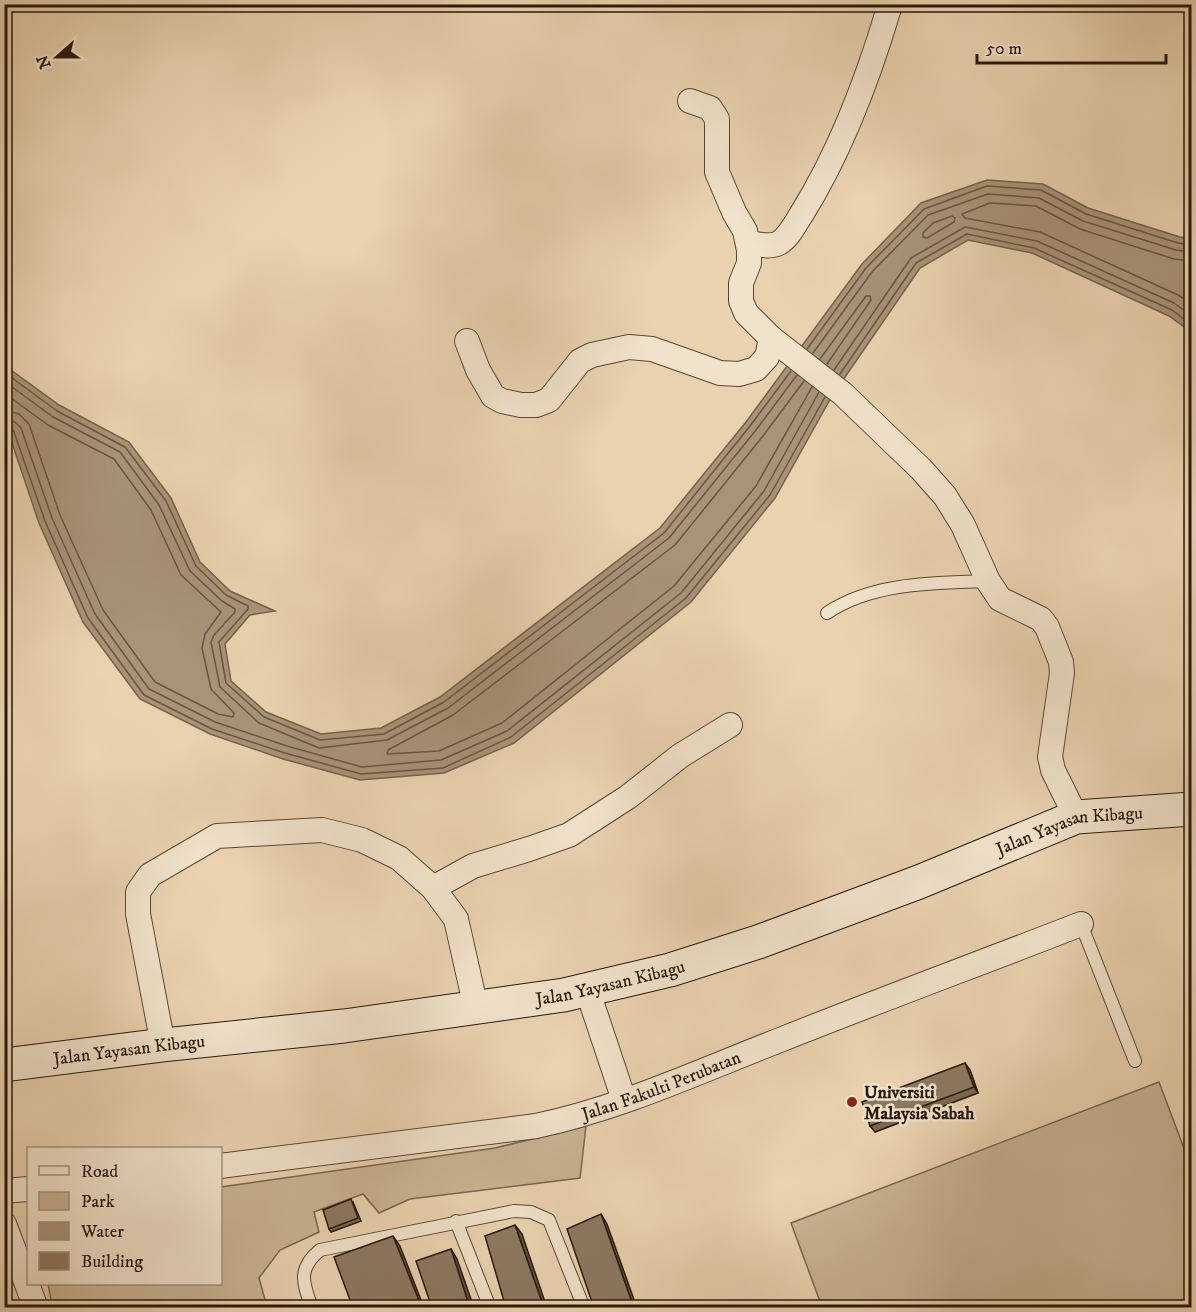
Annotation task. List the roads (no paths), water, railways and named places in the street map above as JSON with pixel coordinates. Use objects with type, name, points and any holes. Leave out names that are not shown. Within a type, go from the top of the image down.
[{"type":"street","points":[[748,243],[773,246],[782,242],[819,187],[874,56],[889,8]]},
{"type":"street","points":[[690,101],[710,108],[717,119],[717,172],[745,231],[748,243],[748,263],[741,283],[741,301],[746,313],[779,345],[843,394],[921,469],[945,496],[963,525],[988,581],[1000,599],[1041,619],[1054,640],[1062,673],[1050,757],[1053,770],[1076,817]]},
{"type":"street","points":[[467,341],[478,370],[493,396],[502,401],[521,405],[536,405],[549,400],[580,361],[592,355],[629,347],[652,349],[720,373],[739,374],[756,369],[779,345]]},
{"type":"street","points":[[433,888],[473,866],[569,834],[628,797],[680,756],[730,725]]},
{"type":"street","name":"Jalan Yayasan Kibagu","points":[[4,1065],[163,1045],[273,1035],[545,998],[587,989],[670,970],[758,942],[919,882],[1076,817],[1191,809]]},
{"type":"street","points":[[163,1045],[138,914],[138,892],[150,875],[217,836],[322,830],[362,840],[399,858],[433,888],[456,919],[476,1008]]},
{"type":"street","name":"Jalan Fakulti Perubatan","points":[[222,1166],[536,1126],[579,1115],[624,1100],[1082,924]]},
{"type":"street","points":[[587,989],[624,1100]]},
{"type":"street","points":[[4,1191],[27,1189]]},
{"type":"street","points":[[4,1224],[27,1276]]},
{"type":"street","points":[[4,1261],[37,1299]]},
{"type":"street","points":[[31,1285],[37,1299]]},
{"type":"lane","points":[[827,613],[839,605],[859,598],[915,584],[988,581]]},
{"type":"lane","points":[[1082,924],[1135,1061]]},
{"type":"lane","points":[[312,1308],[304,1287],[305,1267],[311,1257],[320,1250],[514,1210],[531,1212],[549,1220],[584,1308]]},
{"type":"lane","points":[[456,1221],[490,1308]]},
{"type":"water","points":[[987,180],[1043,184],[1088,208],[1191,239],[1191,332],[1169,316],[1032,253],[968,240],[920,268],[832,396],[775,498],[691,602],[514,743],[444,773],[360,780],[283,759],[210,734],[140,699],[83,622],[39,523],[9,434],[5,432],[4,365],[59,405],[129,442],[171,498],[200,562],[230,591],[275,611],[250,615],[225,644],[231,681],[266,712],[321,734],[381,728],[440,697],[660,528],[746,422],[862,264],[921,203]]},
{"type":"place","name":"Universiti Malaysia Sabah","points":[[852,1102]]}]
